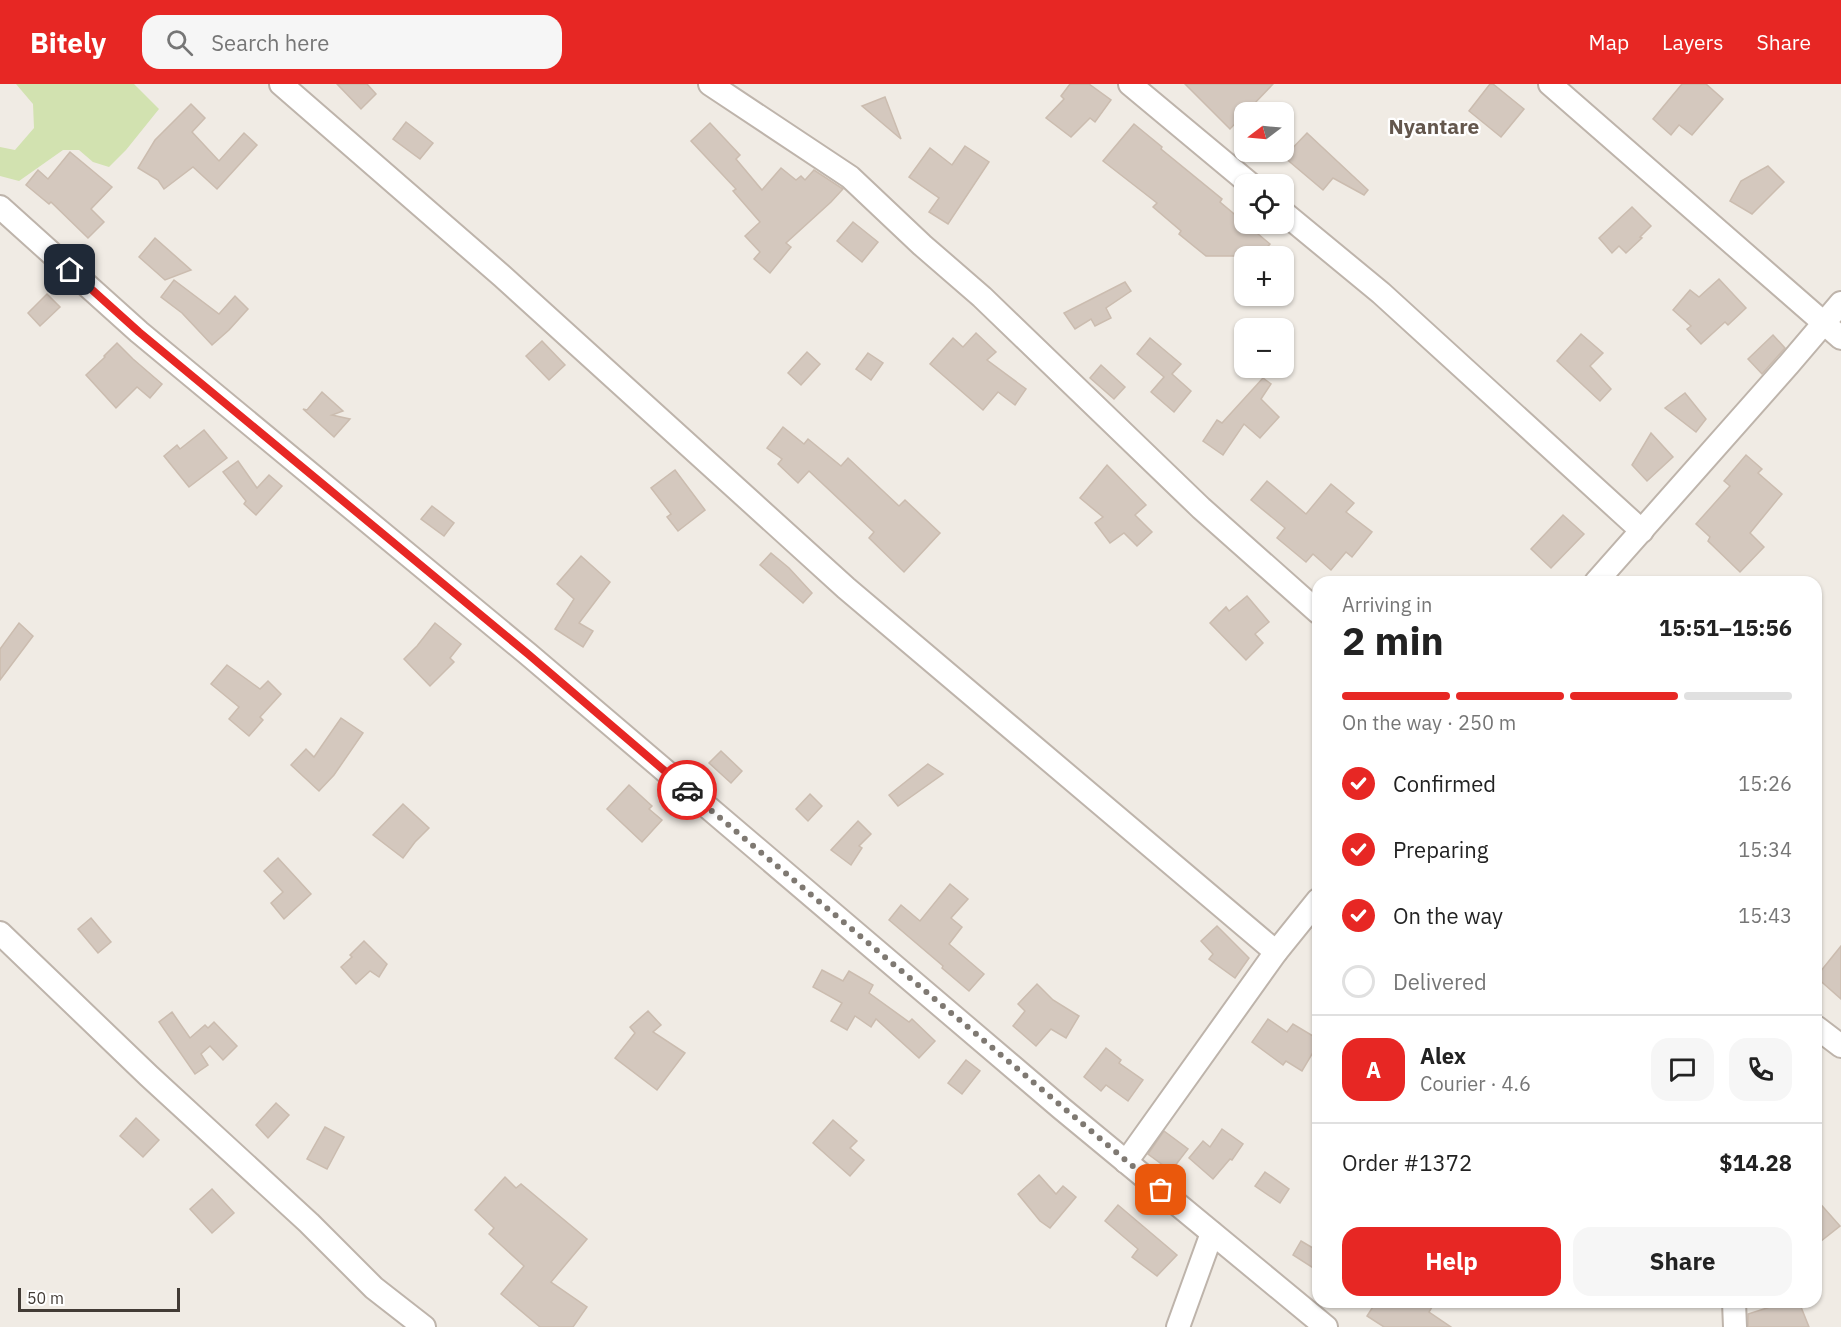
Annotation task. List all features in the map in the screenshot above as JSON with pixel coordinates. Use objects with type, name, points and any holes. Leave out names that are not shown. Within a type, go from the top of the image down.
[{"type":"street","points":[[281,84],[502,276],[846,588],[1276,952]]},
{"type":"street","points":[[710,84],[850,177],[922,245],[982,297],[1201,508],[1312,607]]},
{"type":"street","points":[[1130,84],[1238,174]]},
{"type":"street","points":[[1550,84],[1841,338]]},
{"type":"street","points":[[0,207],[139,332],[528,654],[1126,1162],[1326,1327]]},
{"type":"street","points":[[1294,221],[1381,293],[1641,531]]},
{"type":"street","points":[[1601,576],[1841,303]]},
{"type":"street","points":[[1126,1162],[1276,952],[1312,907]]},
{"type":"street","points":[[0,933],[149,1076],[309,1223],[374,1288],[424,1327]]},
{"type":"street","points":[[1822,1032],[1841,1046]]},
{"type":"street","points":[[1178,1327],[1212,1233]]},
{"type":"street","points":[[1734,1308],[1736,1327]]},
{"type":"green space","points":[[16,84],[134,84],[159,109],[109,167],[93,162],[79,150],[63,150],[19,181],[0,176],[0,147],[15,150],[34,128],[33,104]]},
{"type":"building","points":[[337,84],[367,84],[376,94],[361,109]]},
{"type":"building","points":[[1070,84],[1089,84],[1111,100],[1095,122],[1090,118],[1071,137],[1046,118],[1064,99],[1061,96]]},
{"type":"building","points":[[1185,84],[1273,84],[1256,102],[1234,102],[1234,125],[1230,129]]},
{"type":"building","points":[[1490,84],[1524,109],[1501,137],[1469,111]]},
{"type":"building","points":[[1682,84],[1706,84],[1723,99],[1692,135],[1679,125],[1671,135],[1653,119]]},
{"type":"building","points":[[885,97],[901,139],[862,106]]},
{"type":"building","points":[[191,104],[205,118],[192,132],[219,161],[244,133],[257,145],[217,189],[193,167],[164,189],[158,180],[138,168],[155,140]]},
{"type":"building","points":[[406,122],[433,143],[420,159],[393,139]]},
{"type":"building","points":[[710,123],[740,155],[736,159],[762,190],[781,168],[796,180],[801,176],[805,180],[814,170],[843,189],[786,243],[791,247],[770,273],[754,259],[760,252],[745,236],[760,222],[733,191],[736,189],[691,141]]},
{"type":"building","points":[[1134,124],[1222,199],[1220,202],[1234,214],[1234,234],[1258,234],[1270,244],[1268,246],[1234,246],[1234,256],[1206,256],[1179,234],[1181,231],[1153,207],[1157,203],[1103,161]]},
{"type":"building","points":[[1307,133],[1368,190],[1364,195],[1333,178],[1323,190],[1290,162],[1294,162],[1294,147]]},
{"type":"building","points":[[965,146],[989,162],[948,224],[929,212],[939,198],[909,177],[930,148],[952,165]]},
{"type":"building","points":[[70,152],[112,187],[91,209],[104,222],[88,238],[51,202],[49,204],[26,185],[38,170],[48,179]]},
{"type":"building","points":[[1768,166],[1784,182],[1752,214],[1730,201],[1741,181]]},
{"type":"building","points":[[1632,207],[1651,226],[1626,253],[1619,246],[1612,253],[1599,238]]},
{"type":"building","points":[[853,222],[878,242],[862,262],[837,241]]},
{"type":"building","points":[[155,238],[191,270],[165,280],[139,257]]},
{"type":"building","points":[[1719,279],[1746,308],[1728,325],[1725,322],[1701,344],[1687,329],[1691,326],[1673,310],[1690,290],[1699,297]]},
{"type":"building","points":[[174,280],[219,314],[235,296],[248,309],[212,345],[182,313],[161,297]]},
{"type":"building","points":[[1125,282],[1131,291],[1106,308],[1111,318],[1095,326],[1091,319],[1075,329],[1064,313]]},
{"type":"building","points":[[47,294],[60,307],[40,326],[28,313]]},
{"type":"building","points":[[976,333],[996,352],[987,360],[1026,389],[1015,405],[998,392],[983,410],[930,364],[953,338],[963,347]]},
{"type":"building","points":[[1581,334],[1603,353],[1590,366],[1611,389],[1600,401],[1557,361]]},
{"type":"building","points":[[1773,335],[1785,348],[1762,374],[1748,359]]},
{"type":"building","points":[[1150,338],[1181,364],[1172,374],[1191,391],[1174,412],[1151,392],[1164,377],[1137,354]]},
{"type":"building","points":[[542,341],[565,365],[549,380],[526,356]]},
{"type":"building","points":[[117,343],[162,384],[150,398],[137,387],[116,408],[86,375]]},
{"type":"building","points":[[807,352],[820,364],[801,385],[788,373]]},
{"type":"building","points":[[868,353],[883,363],[871,380],[856,369]]},
{"type":"building","points":[[1101,365],[1125,387],[1114,399],[1090,378]]},
{"type":"building","points":[[1263,378],[1271,384],[1261,399],[1279,417],[1260,438],[1244,424],[1223,455],[1203,441],[1217,420],[1222,423]]},
{"type":"building","points":[[322,392],[343,411],[332,415],[350,419],[334,437],[303,409],[307,410]]},
{"type":"building","points":[[1685,393],[1706,419],[1696,432],[1665,408]]},
{"type":"building","points":[[783,427],[804,444],[808,439],[841,466],[848,458],[899,506],[905,500],[940,533],[904,572],[869,538],[874,532],[809,471],[798,483],[778,464],[782,459],[767,448]]},
{"type":"building","points":[[204,430],[227,458],[189,487],[164,456],[177,445],[180,449]]},
{"type":"building","points":[[1651,433],[1673,457],[1647,481],[1632,465]]},
{"type":"building","points":[[1746,455],[1762,469],[1758,473],[1782,494],[1750,533],[1764,547],[1740,572],[1708,541],[1710,537],[1696,524],[1730,486],[1724,481]]},
{"type":"building","points":[[238,461],[257,488],[269,475],[282,486],[256,515],[244,504],[246,501],[223,472]]},
{"type":"building","points":[[1107,465],[1146,505],[1135,515],[1152,532],[1137,546],[1124,533],[1110,543],[1095,523],[1103,517],[1080,498]]},
{"type":"building","points":[[675,470],[705,510],[678,531],[667,517],[671,514],[651,488]]},
{"type":"building","points":[[1267,481],[1306,514],[1331,484],[1354,503],[1346,512],[1372,532],[1352,557],[1346,552],[1331,570],[1313,554],[1306,562],[1277,538],[1285,528],[1251,500]]},
{"type":"building","points":[[432,506],[454,523],[444,536],[421,519]]},
{"type":"building","points":[[1563,515],[1584,534],[1551,568],[1531,549]]},
{"type":"building","points":[[771,553],[789,568],[812,593],[803,603],[760,565]]},
{"type":"building","points":[[581,556],[610,582],[579,623],[593,631],[583,647],[555,629],[574,599],[557,584]]},
{"type":"building","points":[[1247,596],[1269,622],[1255,634],[1263,643],[1246,660],[1210,623],[1226,607],[1229,611]]},
{"type":"building","points":[[19,623],[33,636],[0,680],[0,649]]},
{"type":"building","points":[[435,623],[461,644],[450,658],[454,662],[430,686],[404,659]]},
{"type":"building","points":[[227,665],[260,689],[268,681],[281,694],[260,717],[263,720],[249,736],[229,719],[239,707],[211,684]]},
{"type":"building","points":[[341,718],[363,733],[334,775],[319,791],[291,765],[306,749],[314,757]]},
{"type":"building","points":[[721,751],[742,771],[731,783],[709,763]]},
{"type":"building","points":[[928,764],[943,774],[898,806],[889,795]]},
{"type":"building","points":[[629,785],[652,806],[649,809],[662,820],[642,842],[607,809]]},
{"type":"building","points":[[810,794],[822,806],[808,821],[796,809]]},
{"type":"building","points":[[403,804],[429,828],[403,858],[373,835]]},
{"type":"building","points":[[858,821],[871,834],[859,846],[862,848],[851,865],[831,850]]},
{"type":"building","points":[[278,858],[311,894],[284,919],[271,903],[283,892],[264,871]]},
{"type":"building","points":[[950,884],[968,899],[951,918],[962,927],[949,944],[984,974],[969,991],[889,920],[901,905],[920,921]]},
{"type":"building","points":[[91,918],[111,942],[98,953],[78,929]]},
{"type":"building","points":[[1217,926],[1249,958],[1235,978],[1209,959],[1213,954],[1201,941]]},
{"type":"building","points":[[364,941],[387,964],[379,977],[370,971],[356,984],[341,967]]},
{"type":"building","points":[[1841,946],[1841,999],[1822,982],[1822,970]]},
{"type":"building","points":[[822,970],[843,981],[849,971],[873,985],[869,993],[909,1022],[912,1019],[935,1041],[919,1058],[876,1019],[871,1027],[855,1016],[847,1030],[831,1021],[842,1003],[813,987]]},
{"type":"building","points":[[1037,984],[1053,1000],[1079,1016],[1066,1038],[1051,1029],[1036,1046],[1013,1026],[1025,1011],[1018,1004]]},
{"type":"building","points":[[648,1011],[661,1025],[653,1032],[685,1053],[657,1090],[615,1058],[635,1033],[630,1027]]},
{"type":"building","points":[[172,1012],[190,1038],[205,1025],[208,1028],[214,1022],[237,1046],[223,1060],[210,1046],[201,1054],[208,1065],[195,1074],[159,1022]]},
{"type":"building","points":[[1268,1019],[1287,1032],[1293,1024],[1312,1035],[1312,1054],[1302,1071],[1286,1061],[1283,1065],[1252,1042]]},
{"type":"building","points":[[1106,1048],[1121,1060],[1119,1063],[1143,1080],[1128,1101],[1106,1085],[1101,1091],[1084,1077]]},
{"type":"building","points":[[966,1060],[980,1071],[962,1094],[948,1083]]},
{"type":"building","points":[[276,1103],[289,1115],[268,1138],[256,1125]]},
{"type":"building","points":[[136,1118],[159,1140],[143,1157],[120,1136]]},
{"type":"building","points":[[833,1120],[857,1141],[850,1148],[864,1160],[850,1176],[813,1143]]},
{"type":"building","points":[[325,1127],[344,1137],[327,1169],[307,1159]]},
{"type":"building","points":[[1222,1129],[1243,1144],[1232,1160],[1230,1159],[1213,1179],[1189,1158],[1203,1141],[1210,1147]]},
{"type":"building","points":[[1164,1131],[1188,1149],[1171,1171],[1148,1154]]},
{"type":"building","points":[[1265,1172],[1289,1189],[1280,1203],[1255,1186]]},
{"type":"building","points":[[1039,1175],[1056,1194],[1063,1186],[1076,1197],[1050,1228],[1040,1221],[1018,1194]]},
{"type":"building","points":[[505,1177],[516,1188],[521,1184],[587,1239],[551,1282],[587,1307],[573,1327],[540,1327],[501,1294],[524,1266],[489,1234],[494,1228],[475,1210]]},
{"type":"building","points":[[212,1189],[234,1213],[212,1233],[190,1209]]},
{"type":"building","points":[[1118,1205],[1177,1255],[1157,1276],[1132,1257],[1138,1249],[1105,1221]]},
{"type":"building","points":[[1822,1206],[1840,1226],[1822,1240]]},
{"type":"building","points":[[1301,1241],[1312,1247],[1312,1267],[1293,1255]]},
{"type":"building","points":[[1372,1308],[1431,1308],[1429,1312],[1451,1327],[1384,1327],[1367,1316]]},
{"type":"building","points":[[1767,1308],[1801,1308],[1809,1327],[1748,1327],[1748,1314]]},
{"type":"way so far","points":[[687,790],[1061,1108],[1161,1190]]},
{"type":"district","name":"Nyantare","points":[[1434,126]]},
{"type":"route","points":[[70,270],[139,332],[528,654],[687,790]]}]
